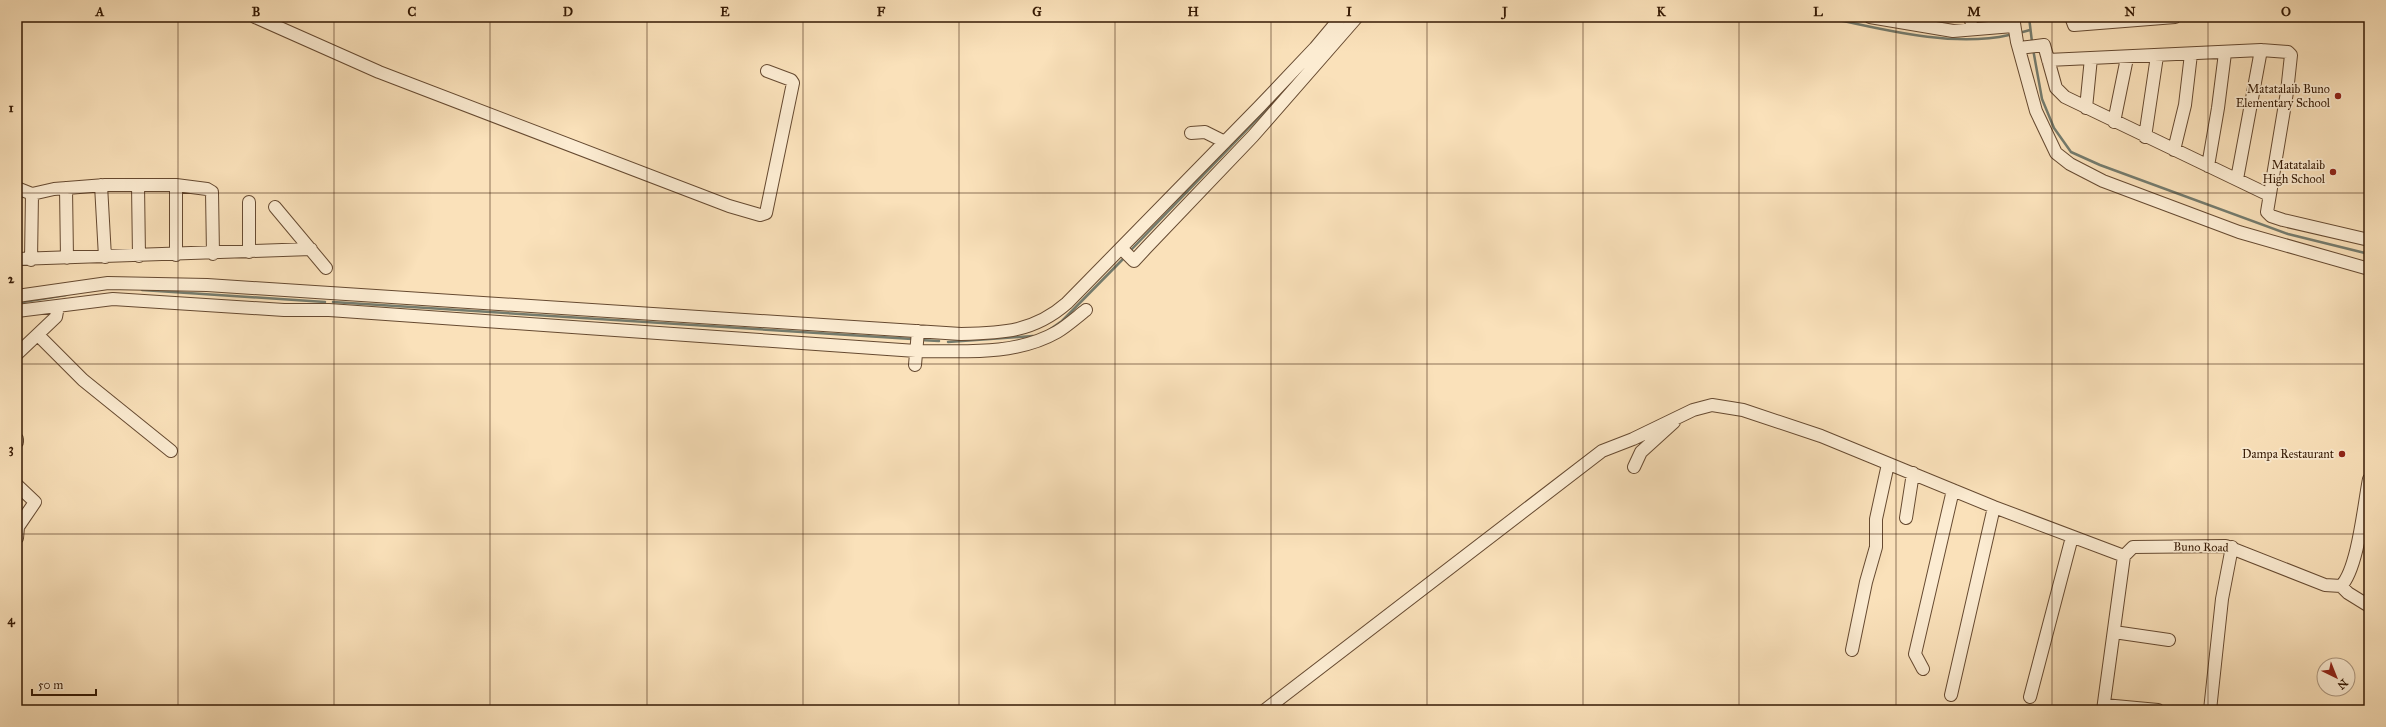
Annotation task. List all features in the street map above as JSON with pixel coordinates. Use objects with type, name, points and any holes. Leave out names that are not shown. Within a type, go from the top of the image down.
[{"type":"street","points":[[255,17],[379,72],[736,208],[760,215],[766,212],[793,83],[791,80],[767,72]]},
{"type":"street","points":[[17,296],[122,282],[330,292],[918,331],[993,333],[1014,330],[1038,323],[1067,303],[1225,142],[1315,48],[1341,17]]},
{"type":"street","points":[[1121,248],[1134,261],[1253,136],[1357,17]]},
{"type":"street","points":[[1870,17],[1953,31],[2013,21],[2022,47],[2036,111],[2056,153],[2070,164],[2103,181],[2239,232],[2369,269]]},
{"type":"street","points":[[2071,17],[2074,25],[2176,17]]},
{"type":"street","points":[[2022,47],[2044,45],[2060,93],[2114,122],[2269,195]]},
{"type":"street","points":[[2048,60],[2127,58],[2262,50],[2288,52],[2291,55],[2287,92],[2266,208],[2267,212],[2271,216],[2369,240]]},
{"type":"street","points":[[2237,179],[2262,50]]},
{"type":"street","points":[[2208,166],[2218,108],[2224,53]]},
{"type":"street","points":[[2174,150],[2185,105],[2192,54]]},
{"type":"street","points":[[2145,137],[2157,56]]},
{"type":"street","points":[[2086,108],[2091,58]]},
{"type":"street","points":[[2114,122],[2127,58]]},
{"type":"street","points":[[1191,133],[1205,132],[1225,142]]},
{"type":"street","points":[[100,185],[106,257]]},
{"type":"street","points":[[17,188],[32,194],[66,188],[100,185],[176,185],[206,189],[212,192],[212,254]]},
{"type":"street","points":[[138,185],[139,256]]},
{"type":"street","points":[[176,185],[176,255]]},
{"type":"street","points":[[66,188],[67,258]]},
{"type":"street","points":[[31,260],[32,194]]},
{"type":"street","points":[[249,202],[249,252]]},
{"type":"street","points":[[275,207],[326,268]]},
{"type":"street","points":[[17,260],[311,250]]},
{"type":"street","points":[[329,310],[330,292]]},
{"type":"street","points":[[17,311],[113,299],[284,310],[329,310],[916,350],[978,351],[1021,346],[1057,332],[1086,310]]},
{"type":"street","points":[[17,354],[56,317],[58,306]]},
{"type":"street","points":[[915,365],[918,331]]},
{"type":"street","points":[[943,351],[944,332]]},
{"type":"street","points":[[38,335],[83,380],[171,451]]},
{"type":"street","points":[[1265,710],[1602,450],[1633,439],[1681,414],[1712,406],[1743,410],[1821,436],[1994,507],[2124,556],[2104,707],[2158,710]]},
{"type":"street","points":[[1634,467],[1641,452],[1681,414]]},
{"type":"street","points":[[1852,650],[1866,582],[1874,555],[1876,519],[1888,464]]},
{"type":"street","points":[[1906,518],[1913,473]]},
{"type":"street","points":[[2369,479],[2353,564],[2346,581],[2341,586],[2348,593],[2369,606]]},
{"type":"street","points":[[17,485],[35,502],[18,526],[17,538]]},
{"type":"street","points":[[1923,669],[1915,654],[1953,490]]},
{"type":"street","points":[[1951,695],[1994,507]]},
{"type":"street","points":[[2030,697],[2072,537]]},
{"type":"street","name":"Buno Road","points":[[2124,556],[2136,546],[2232,547],[2325,585],[2341,586]]},
{"type":"street","points":[[2210,710],[2222,599],[2232,547]]},
{"type":"street","points":[[2114,632],[2169,640]]},
{"type":"waterway","points":[[1825,17],[1893,31],[1940,38],[1964,39],[2009,35]]},
{"type":"waterway","points":[[2029,17],[2032,42]]},
{"type":"waterway","points":[[2019,33],[2030,30]]},
{"type":"waterway","points":[[2033,49],[2042,99],[2054,128],[2071,152],[2100,165],[2288,234],[2369,254]]},
{"type":"waterway","points":[[1131,250],[1289,86]]},
{"type":"waterway","points":[[1049,330],[1062,321],[1124,258]]},
{"type":"waterway","points":[[142,290],[325,302]]},
{"type":"waterway","points":[[17,303],[66,295]]},
{"type":"waterway","points":[[333,302],[912,339]]},
{"type":"waterway","points":[[948,342],[1033,336]]},
{"type":"waterway","points":[[920,340],[939,341]]},
{"type":"place","name":"Matatalaib Buno Elementary School","points":[[2338,96]]},
{"type":"place","name":"Matatalaib High School","points":[[2333,172]]},
{"type":"place","name":"Dampa Restaurant","points":[[2342,454]]}]
